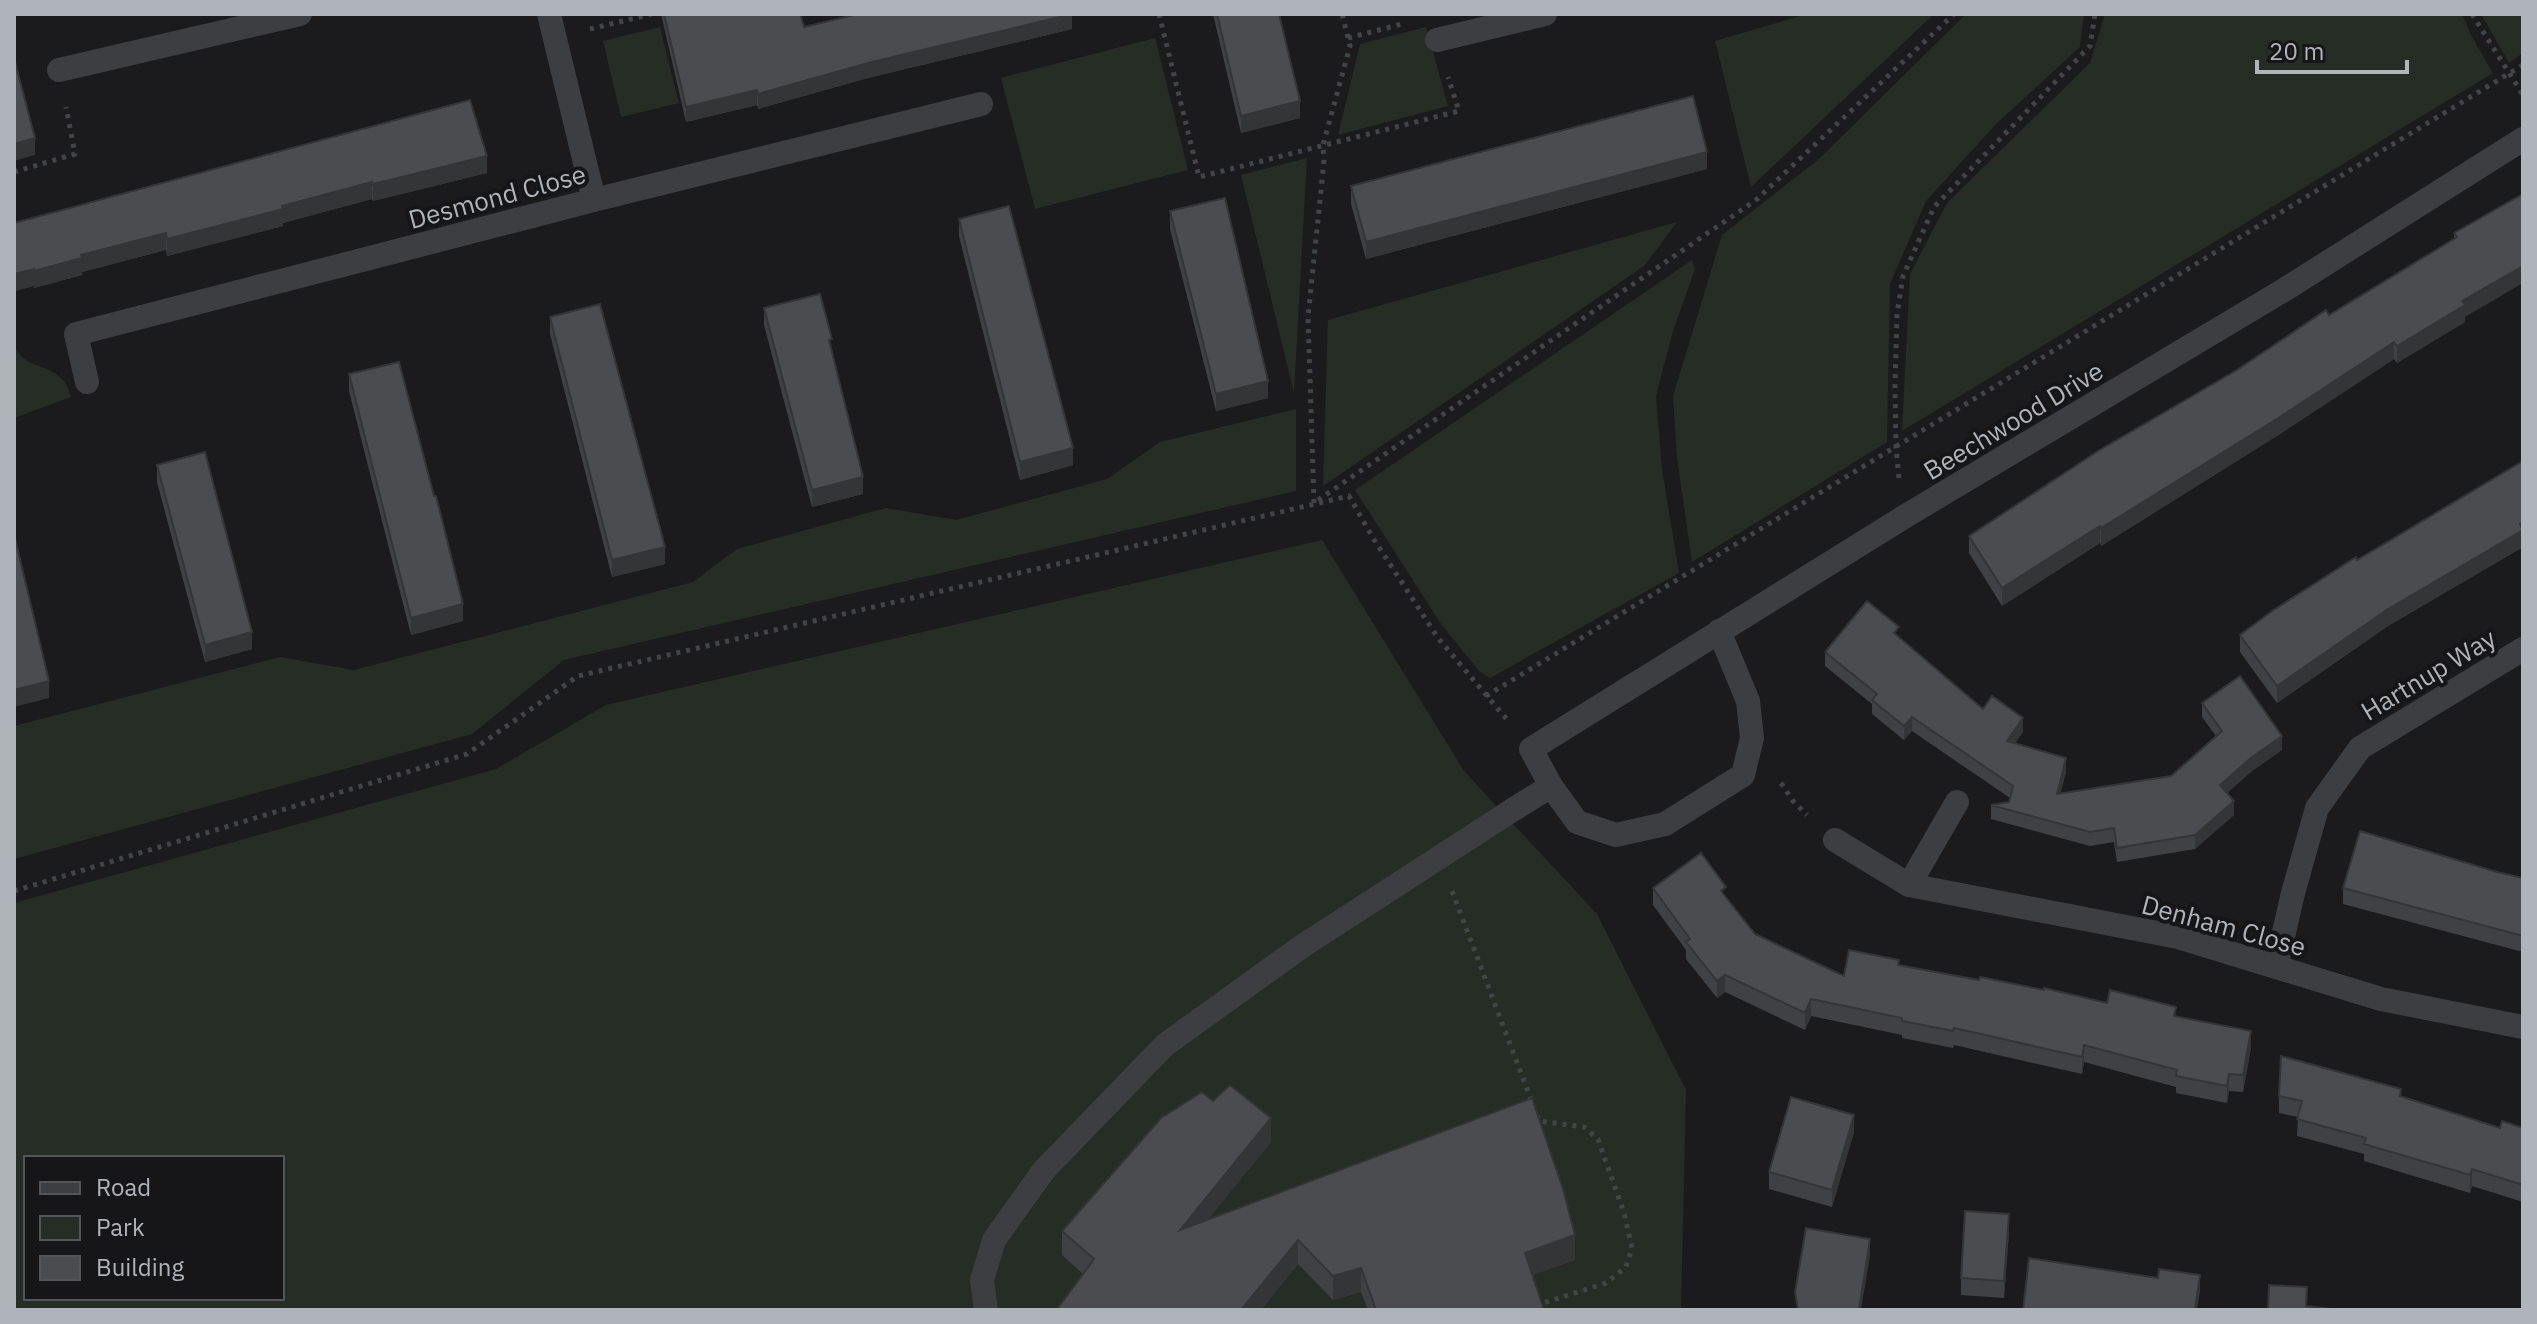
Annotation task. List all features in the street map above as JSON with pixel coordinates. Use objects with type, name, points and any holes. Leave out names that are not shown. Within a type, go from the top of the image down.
[{"type":"street","points":[[59,70],[300,14]]},
{"type":"street","points":[[549,14],[594,200]]},
{"type":"street","points":[[1437,40],[1545,14]]},
{"type":"street","name":"Desmond Close","points":[[87,382],[76,334],[981,104]]},
{"type":"street","name":"Beechwood Drive","points":[[1531,749],[1904,517],[2297,282],[2523,139]]},
{"type":"street","points":[[1531,749],[1551,786],[1577,822],[1616,835],[1665,824],[1743,775],[1752,738],[1748,701],[1719,631]]},
{"type":"street","name":"Hartnup Way","points":[[2276,967],[2317,808],[2360,748],[2523,649]]},
{"type":"street","points":[[986,1310],[982,1280],[994,1240],[1044,1170],[1165,1045],[1301,947],[1551,786]]},
{"type":"street","points":[[1909,885],[1957,802]]},
{"type":"street","name":"Denham Close","points":[[1835,840],[1909,885],[2178,937],[2381,999],[2523,1027]]},
{"type":"path","points":[[554,38],[652,14]]},
{"type":"path","points":[[1159,14],[1199,177],[1459,111],[1433,17],[1348,38]]},
{"type":"path","points":[[1314,503],[1308,317],[1323,145],[1350,46],[1342,14]]},
{"type":"path","points":[[1314,503],[1756,200],[1954,14]]},
{"type":"path","points":[[1904,517],[1896,448],[1897,314],[1903,276],[1934,207],[2090,46],[2095,14]]},
{"type":"path","points":[[2472,14],[2523,95]]},
{"type":"path","points":[[1486,696],[2523,65]]},
{"type":"path","points":[[14,172],[75,154],[59,70]]},
{"type":"path","points":[[14,891],[467,754],[578,676],[1349,496],[1438,638],[1531,749]]},
{"type":"path","points":[[1752,738],[1793,801],[1835,840]]},
{"type":"path","points":[[1439,857],[1539,1121],[1584,1127],[1598,1139],[1624,1213],[1632,1248],[1626,1267],[1606,1283],[1535,1305]]},
{"type":"green space","points":[[1807,14],[1934,14],[1751,187],[1715,41]]},
{"type":"green space","points":[[1966,14],[2084,14],[2080,47],[1996,124],[1926,201],[1890,284],[1887,442],[1692,562],[1677,458],[1673,396],[1722,235],[1819,159]]},
{"type":"green space","points":[[2105,14],[2462,14],[2493,73],[1902,431],[1910,274],[1947,203],[2090,63]]},
{"type":"green space","points":[[2481,14],[2523,14],[2523,53],[2509,63]]},
{"type":"green space","points":[[660,27],[679,103],[621,117],[603,41]]},
{"type":"green space","points":[[1426,27],[1448,106],[1338,135],[1360,44]]},
{"type":"green space","points":[[1155,38],[1188,170],[1035,209],[1001,78]]},
{"type":"green space","points":[[1307,158],[1294,393],[1241,175]]},
{"type":"green space","points":[[1677,222],[1644,266],[1323,486],[1328,320]]},
{"type":"green space","points":[[1692,260],[1695,269],[1673,331],[1656,396],[1662,469],[1679,573],[1490,678],[1479,671],[1441,624],[1355,490]]},
{"type":"green space","points":[[14,343],[22,357],[57,374],[71,397],[14,418]]},
{"type":"green space","points":[[1296,409],[1296,491],[564,660],[472,734],[14,859],[14,726],[280,657],[354,670],[693,582],[737,549],[886,508],[956,520],[1107,479],[1160,442]]},
{"type":"green space","points":[[1322,540],[1464,771],[1597,914],[1686,1090],[1681,1310],[14,1310],[14,903],[496,769],[606,705]]},
{"type":"building","points":[[664,14],[800,14],[804,27],[858,14],[1072,14],[868,63],[758,94],[757,90],[686,107]]},
{"type":"building","points":[[1217,14],[1279,14],[1300,101],[1241,116]]},
{"type":"building","points":[[14,58],[35,138],[14,144]]},
{"type":"building","points":[[1693,96],[1707,152],[1366,242],[1351,186]]},
{"type":"building","points":[[470,100],[487,156],[372,182],[167,239],[166,233],[14,274],[14,223]]},
{"type":"building","points":[[2523,194],[2523,266],[2462,301],[2465,305],[2397,346],[2394,342],[2280,417],[2002,588],[1969,536],[2098,451],[2237,370],[2326,310],[2329,315],[2457,237],[2454,233]]},
{"type":"building","points":[[1225,198],[1268,381],[1216,394],[1170,211]]},
{"type":"building","points":[[1009,206],[1073,448],[1020,462],[959,219]]},
{"type":"building","points":[[820,294],[863,477],[812,490],[764,308]]},
{"type":"building","points":[[600,304],[665,547],[612,560],[550,317]]},
{"type":"building","points":[[399,362],[463,604],[411,618],[349,374]]},
{"type":"building","points":[[205,452],[252,632],[205,645],[157,465]]},
{"type":"building","points":[[2523,461],[2523,522],[2520,524],[2523,530],[2388,609],[2277,686],[2240,635],[2356,557],[2357,560]]},
{"type":"building","points":[[14,534],[49,681],[14,690]]},
{"type":"building","points":[[1867,601],[1899,627],[1894,633],[1983,709],[1992,696],[2023,718],[2007,741],[2066,758],[2057,794],[2171,776],[2222,731],[2202,703],[2240,676],[2282,736],[2220,785],[2234,801],[2195,835],[2117,848],[2114,828],[2090,832],[1991,805],[2009,802],[2013,786],[1912,717],[1904,726],[1872,700],[1877,694],[1825,652]]},
{"type":"building","points":[[2360,831],[2523,878],[2523,936],[2343,888]]},
{"type":"building","points":[[1701,853],[1726,887],[1721,891],[1755,934],[1844,976],[1849,950],[1899,960],[1898,965],[2044,988],[2107,1003],[2110,990],[2176,1007],[2174,1016],[2251,1031],[2243,1075],[2229,1074],[2227,1086],[2176,1076],[2177,1070],[2084,1045],[2082,1057],[1954,1028],[1953,1031],[1902,1021],[1902,1018],[1811,999],[1805,1013],[1725,975],[1717,981],[1686,942],[1690,939],[1653,888]]},
{"type":"building","points":[[2281,1056],[2401,1089],[2400,1096],[2500,1128],[2502,1121],[2523,1128],[2523,1185],[2472,1169],[2470,1175],[2364,1144],[2366,1138],[2297,1119],[2302,1101],[2279,1096]]},
{"type":"building","points":[[1230,1085],[1271,1118],[1180,1230],[1532,1098],[1575,1235],[1525,1253],[1544,1310],[1376,1310],[1361,1268],[1333,1276],[1298,1240],[1241,1310],[1060,1310],[1058,1308],[1094,1259],[1062,1231],[1161,1118],[1202,1092],[1213,1101]]},
{"type":"building","points":[[1791,1097],[1854,1115],[1832,1190],[1769,1172]]},
{"type":"building","points":[[1965,1211],[2009,1214],[2004,1281],[1961,1278]]},
{"type":"building","points":[[1806,1228],[1870,1239],[1859,1310],[1798,1310],[1795,1292]]},
{"type":"building","points":[[2029,1258],[2158,1278],[2159,1269],[2200,1275],[2195,1310],[2023,1310]]},
{"type":"building","points":[[2269,1285],[2307,1287],[2306,1306],[2339,1310],[2268,1310]]}]
